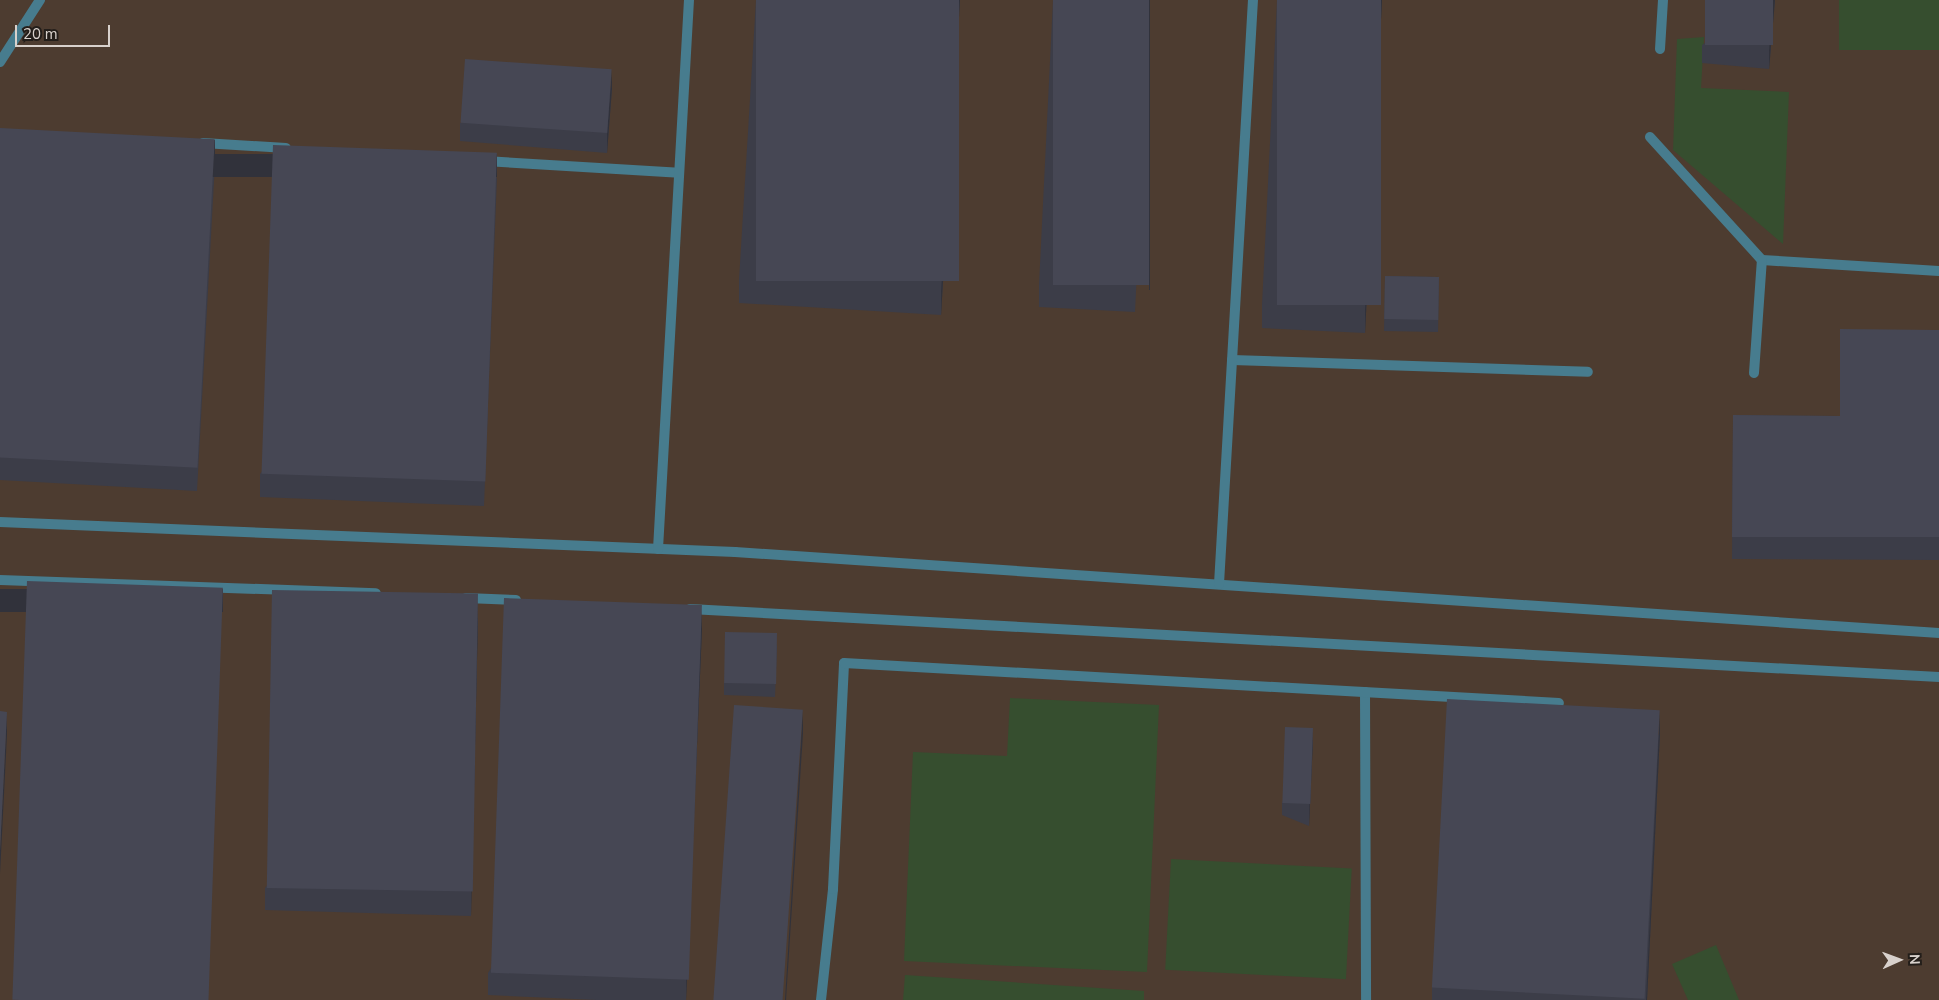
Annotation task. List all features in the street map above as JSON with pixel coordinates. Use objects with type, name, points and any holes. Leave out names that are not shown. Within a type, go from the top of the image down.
[{"type":"lane","points":[[0,62],[40,0]]},
{"type":"lane","points":[[658,549],[689,0]]},
{"type":"lane","points":[[1220,584],[1253,0]]},
{"type":"lane","points":[[1660,48],[1663,0]]},
{"type":"lane","points":[[1650,137],[1762,260],[1939,271]]},
{"type":"lane","points":[[187,142],[295,149]]},
{"type":"lane","points":[[472,160],[679,173]]},
{"type":"lane","points":[[1754,373],[1762,260]]},
{"type":"lane","points":[[1232,360],[1588,372]]},
{"type":"lane","points":[[0,522],[658,549],[1220,584],[1939,633]]},
{"type":"lane","points":[[0,580],[390,594]]},
{"type":"lane","points":[[449,597],[528,601]]},
{"type":"lane","points":[[677,608],[1939,678]]},
{"type":"lane","points":[[821,1000],[833,889],[844,662],[1559,703]]},
{"type":"lane","points":[[1365,692],[1366,1000]]},
{"type":"shaded area","points":[[0,0],[1939,0],[1939,1000],[0,1000]]},
{"type":"green space","points":[[1839,0],[1939,0],[1939,50],[1839,50]]},
{"type":"green space","points":[[1704,37],[1701,88],[1789,92],[1783,244],[1673,150],[1677,39]]},
{"type":"green space","points":[[1010,698],[1159,705],[1147,972],[904,961],[913,752],[1007,756]]},
{"type":"green space","points":[[1171,859],[1352,868],[1346,979],[1165,970]]},
{"type":"green space","points":[[1716,945],[1739,1000],[1688,1000],[1672,964]]},
{"type":"green space","points":[[905,975],[1144,991],[1144,1000],[903,1000]]},
{"type":"building","points":[[756,0],[959,0],[959,281],[756,281]]},
{"type":"building","points":[[1053,0],[1149,0],[1149,285],[1053,285]]},
{"type":"building","points":[[1277,0],[1381,0],[1381,305],[1277,305]]},
{"type":"building","points":[[1705,0],[1773,0],[1773,45],[1705,45]]},
{"type":"building","points":[[465,59],[612,69],[607,133],[461,123]]},
{"type":"building","points":[[0,128],[215,139],[197,468],[0,457]]},
{"type":"building","points":[[273,145],[497,153],[485,482],[262,474]]},
{"type":"building","points":[[1385,276],[1439,277],[1438,320],[1384,319]]},
{"type":"building","points":[[1840,329],[1939,330],[1939,537],[1732,537],[1733,415],[1840,416]]},
{"type":"building","points":[[27,581],[223,588],[208,1000],[12,1000]]},
{"type":"building","points":[[272,590],[478,594],[473,892],[267,888]]},
{"type":"building","points":[[504,598],[702,605],[689,980],[491,973]]},
{"type":"building","points":[[725,632],[777,633],[776,684],[724,683]]},
{"type":"building","points":[[1447,699],[1660,710],[1645,999],[1432,988]]},
{"type":"building","points":[[734,705],[803,710],[783,1000],[713,1000]]},
{"type":"building","points":[[0,711],[7,712],[0,851]]},
{"type":"building","points":[[1285,727],[1313,728],[1310,804],[1282,803]]}]
